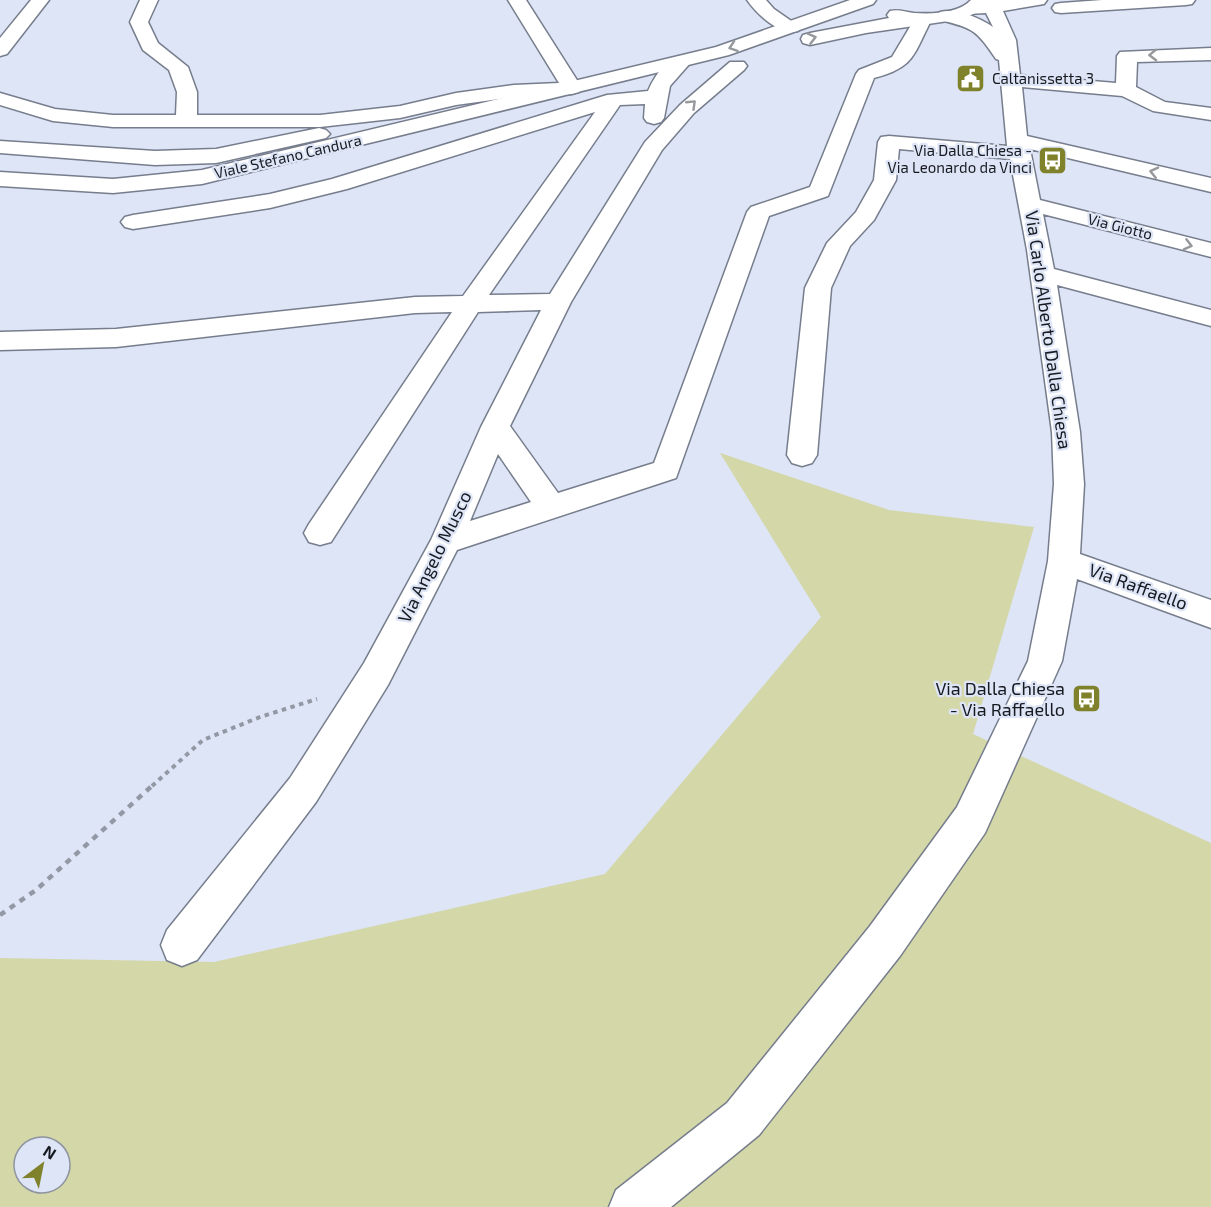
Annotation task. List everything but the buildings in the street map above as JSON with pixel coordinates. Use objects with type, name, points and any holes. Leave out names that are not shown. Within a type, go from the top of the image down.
[{"type":"street","points":[[0,50],[40,0]]},
{"type":"street","points":[[149,0],[139,22],[150,46],[178,67],[187,92],[186,121]]},
{"type":"street","points":[[0,147],[155,158],[216,156],[294,141],[456,99],[572,88],[518,0]]},
{"type":"street","points":[[756,0],[768,13],[791,27]]},
{"type":"street","name":"Viale Stefano Candura","points":[[0,179],[113,186],[202,177],[722,51],[867,0]]},
{"type":"street","points":[[880,0],[882,6],[891,13],[969,21],[988,31],[1009,62],[1126,90],[1160,107],[1211,114]]},
{"type":"street","points":[[1009,62],[1032,5],[1039,0]]},
{"type":"street","name":"Viale Stefano Candura","points":[[572,88],[659,89],[737,66],[799,42],[834,33],[928,18],[981,5],[1039,0]]},
{"type":"street","points":[[1061,8],[1186,0]]},
{"type":"street","points":[[981,5],[1009,62]]},
{"type":"street","points":[[446,541],[666,470],[759,212],[820,191],[866,75],[891,69],[906,56],[928,18]]},
{"type":"street","points":[[1126,90],[1127,56],[1211,54]]},
{"type":"street","points":[[653,147],[659,89],[667,73],[682,61]]},
{"type":"street","name":"Via Carlo Alberto Dalla Chiesa","points":[[633,1207],[743,1119],[885,940],[971,820],[1045,661],[1064,561],[1069,484],[1066,432],[1043,274],[1018,146],[1009,62]]},
{"type":"street","name":"Via Angelo Musco","points":[[182,945],[303,790],[376,674],[446,541],[495,428],[558,302],[653,147],[687,109],[737,66]]},
{"type":"street","points":[[134,222],[270,201],[339,184],[614,99],[659,89]]},
{"type":"street","points":[[0,99],[53,115],[113,121],[320,122],[400,112]]},
{"type":"street","points":[[320,533],[470,304],[614,99]]},
{"type":"street","points":[[802,455],[818,288],[839,243],[866,215],[885,180],[889,142],[1018,146],[1211,185]]},
{"type":"street","name":"Via Giotto","points":[[1029,204],[1211,250]]},
{"type":"street","points":[[1043,274],[1211,318]]},
{"type":"street","points":[[0,341],[116,338],[415,305],[558,302]]},
{"type":"street","points":[[495,428],[551,507]]},
{"type":"street","name":"Via Raffaello","points":[[1064,561],[1211,614]]},
{"type":"path","points":[[0,915],[36,890],[203,740],[376,674]]},
{"type":"green space","points":[[720,453],[889,510],[1034,527],[973,734],[1211,843],[1211,1207],[0,1207],[0,958],[214,962],[605,874],[821,617]]},
{"type":"place","name":"Caltanissetta 3","points":[[971,79]]},
{"type":"place","name":"Via Dalla Chiesa - Via Leonardo da Vinci","points":[[1053,160]]},
{"type":"place","name":"Via Dalla Chiesa - Via Raffaello","points":[[1086,699]]}]
